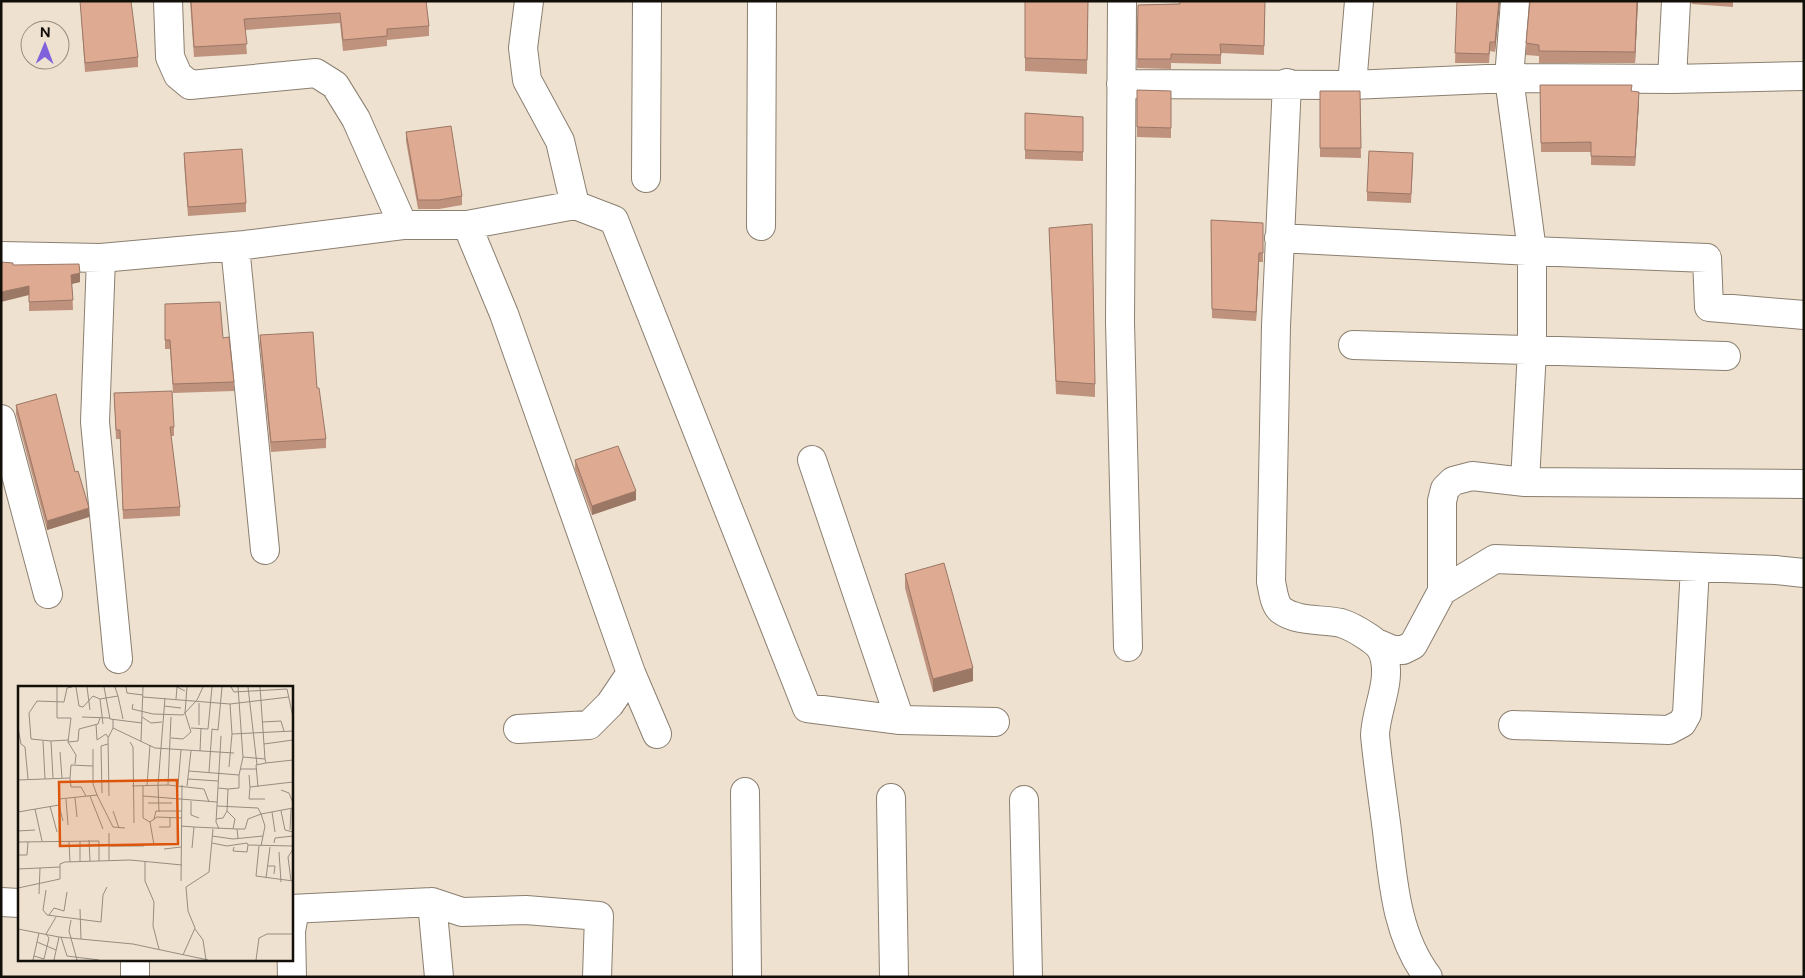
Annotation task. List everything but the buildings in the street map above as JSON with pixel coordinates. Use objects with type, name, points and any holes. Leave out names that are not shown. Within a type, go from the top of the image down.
[{"type":"street","points":[[168,1],[170,56],[178,75],[190,85],[316,73],[335,85],[356,119],[403,225]]},
{"type":"street","points":[[530,1],[523,48],[527,80],[560,141],[575,205]]},
{"type":"street","points":[[646,178],[647,1]]},
{"type":"street","points":[[761,226],[762,1]]},
{"type":"street","points":[[1122,1],[1120,322],[1128,647]]},
{"type":"street","points":[[1352,85],[1358,1]]},
{"type":"street","points":[[1515,1],[1509,78],[1532,251],[1532,350],[1525,482]]},
{"type":"street","points":[[1672,80],[1676,1]]},
{"type":"street","points":[[1121,84],[1352,85],[1509,78],[1672,80],[1804,76]]},
{"type":"street","points":[[1287,84],[1279,238],[1271,582],[1276,601],[1281,609],[1297,617],[1347,625],[1393,650],[1403,650],[1413,645],[1442,591],[1442,501],[1445,489],[1453,481],[1472,476],[1525,482],[1804,484]]},
{"type":"street","points":[[1,256],[101,258],[235,246],[403,225],[467,225],[575,205],[614,220],[807,708],[900,720],[995,722]]},
{"type":"street","points":[[467,225],[504,314],[631,673],[657,734]]},
{"type":"street","points":[[1279,238],[1707,258],[1709,307],[1804,315]]},
{"type":"street","points":[[235,246],[265,550]]},
{"type":"street","points":[[101,258],[95,422],[118,659]]},
{"type":"street","points":[[1353,345],[1726,356]]},
{"type":"street","points":[[1,419],[48,594]]},
{"type":"street","points":[[812,460],[900,720]]},
{"type":"street","points":[[1442,591],[1495,559],[1776,570],[1804,573]]},
{"type":"street","points":[[1513,725],[1669,730],[1682,724],[1687,714],[1695,567]]},
{"type":"street","points":[[1379,644],[1385,659],[1386,674],[1376,718],[1375,735],[1395,898],[1414,959],[1428,977]]},
{"type":"street","points":[[518,729],[589,726],[610,704],[631,673]]},
{"type":"street","points":[[745,792],[747,977]]},
{"type":"street","points":[[891,798],[894,977]]},
{"type":"street","points":[[1024,800],[1028,977]]},
{"type":"street","points":[[1,902],[18,904]]},
{"type":"street","points":[[293,909],[432,902],[462,912],[526,910],[599,916],[597,977]]},
{"type":"street","points":[[432,902],[438,977]]},
{"type":"street","points":[[135,960],[135,977]]},
{"type":"street","points":[[292,960],[292,977]]}]
